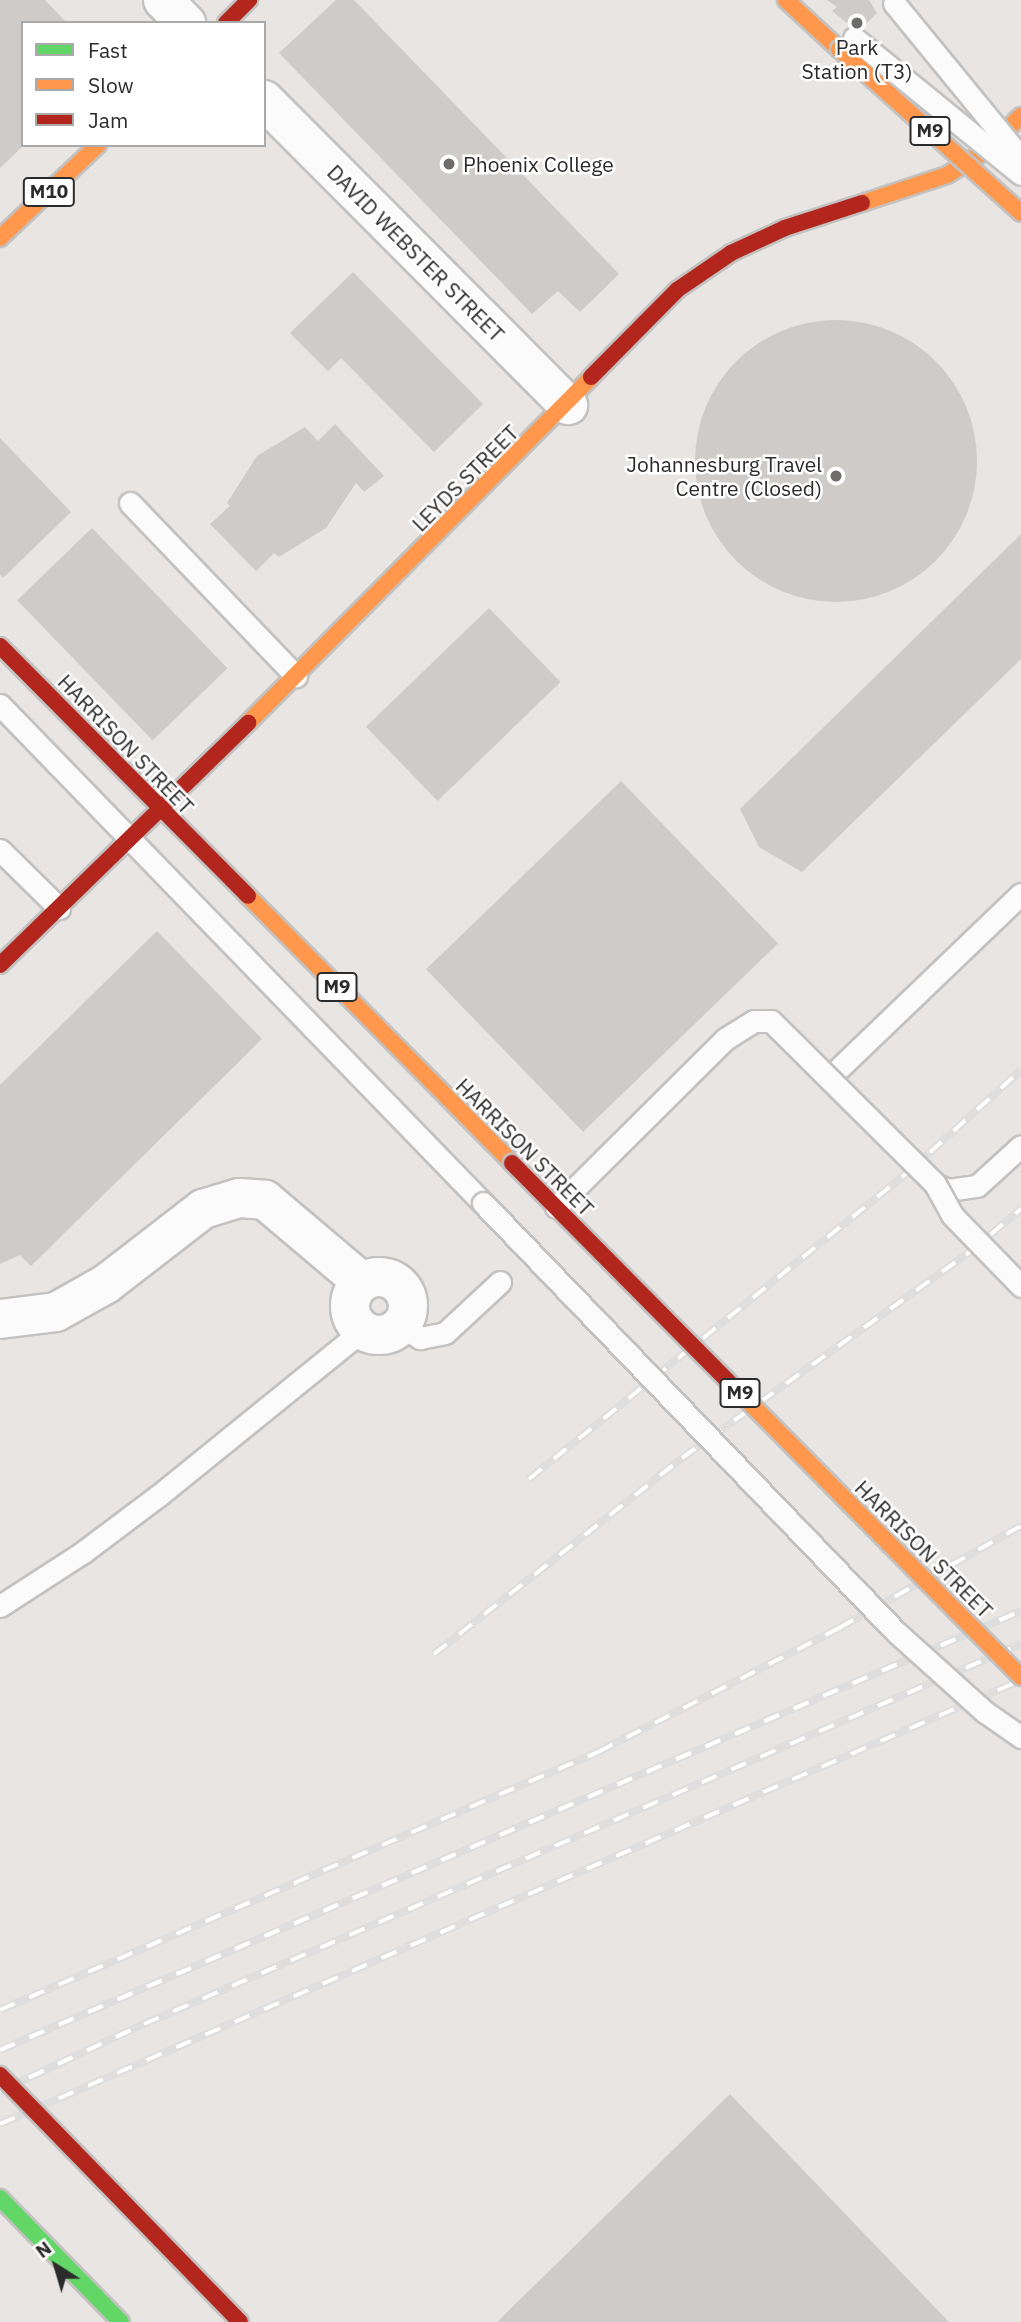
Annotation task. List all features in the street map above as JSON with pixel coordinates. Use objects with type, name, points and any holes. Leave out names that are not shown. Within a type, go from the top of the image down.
[{"type":"main road","points":[[228,21],[249,0]]},
{"type":"main road","name":"M9","points":[[786,0],[846,43],[1021,213]]},
{"type":"main road","name":"LEYDS STREET","points":[[0,965],[161,811],[568,405],[618,346],[677,290],[731,253],[785,228],[947,175],[982,153],[1021,116]]},
{"type":"main road","name":"M10","points":[[0,238],[96,147]]},
{"type":"main road","name":"HARRISON STREET","points":[[0,646],[1021,1677]]},
{"type":"main road","points":[[0,2075],[240,2322]]},
{"type":"main road","points":[[0,2198],[121,2322]]},
{"type":"street","points":[[163,0],[184,21]]},
{"type":"street","name":"DAVID WEBSTER STREET","points":[[266,102],[568,405]]},
{"type":"street","points":[[0,1319],[56,1312],[106,1284],[203,1209],[239,1198],[265,1200],[362,1282]]},
{"type":"street","points":[[375,1277],[401,1286],[409,1313],[402,1326],[390,1334],[376,1336],[362,1331],[349,1307],[362,1282],[375,1277]]},
{"type":"lane","points":[[812,0],[846,43],[1021,174]]},
{"type":"lane","points":[[893,1],[1021,158]]},
{"type":"lane","points":[[130,503],[296,676]]},
{"type":"lane","points":[[0,705],[896,1632],[975,1703],[1021,1737]]},
{"type":"lane","points":[[0,850],[59,908]]},
{"type":"lane","points":[[831,1076],[1021,894]]},
{"type":"lane","points":[[556,1207],[740,1026],[771,1021],[831,1076],[935,1184],[952,1215],[1021,1286]]},
{"type":"lane","points":[[935,1184],[948,1190],[977,1186],[1021,1146]]},
{"type":"lane","points":[[402,1326],[420,1338],[445,1333],[500,1282]]},
{"type":"lane","points":[[0,1606],[82,1553],[158,1496],[362,1331]]},
{"type":"building","points":[[0,0],[45,0],[65,21],[21,21],[22,147],[0,168]]},
{"type":"building","name":"Phoenix College","points":[[336,0],[354,0],[619,274],[580,312],[558,291],[532,314],[279,53]]},
{"type":"building","name":"Park Station (T3)","points":[[827,0],[869,0],[877,13],[858,32],[832,11],[837,7]]},
{"type":"building","points":[[353,272],[483,404],[434,452],[341,358],[328,371],[290,333]]},
{"type":"building","name":"Johannesburg Travel Centre (Closed)","points":[[836,320],[864,323],[890,331],[914,344],[936,361],[953,383],[966,407],[974,433],[977,461],[974,489],[966,515],[953,539],[936,561],[914,578],[890,591],[864,599],[836,602],[808,599],[782,591],[758,578],[736,561],[719,539],[706,515],[698,489],[695,461],[698,433],[706,407],[719,383],[736,361],[758,344],[782,331],[808,323]]},
{"type":"building","points":[[335,424],[384,476],[364,492],[356,483],[326,528],[279,557],[274,553],[256,571],[210,524],[230,506],[227,503],[257,456],[305,427],[318,441]]},
{"type":"building","points":[[0,438],[71,512],[3,578],[0,574]]},
{"type":"building","points":[[92,528],[227,668],[153,741],[17,600]]},
{"type":"building","points":[[1021,534],[1021,659],[802,872],[759,847],[740,809]]},
{"type":"building","points":[[489,608],[561,682],[438,801],[366,727]]},
{"type":"building","points":[[621,781],[778,944],[583,1132],[426,969]]},
{"type":"building","points":[[157,931],[262,1039],[31,1266],[20,1255],[0,1264],[0,1085]]},
{"type":"building","points":[[730,2094],[949,2322],[497,2322]]},
{"type":"railway","points":[[529,1479],[906,1174],[1021,1070]]},
{"type":"railway","points":[[434,1654],[682,1458],[966,1255],[1021,1209]]},
{"type":"railway","points":[[0,2010],[598,1752],[839,1628],[1021,1526]]},
{"type":"railway","points":[[0,2050],[1021,1611]]},
{"type":"railway","points":[[0,2091],[144,2024],[1021,1644]]},
{"type":"railway","points":[[0,2124],[1021,1680]]},
{"type":"traffic: fast","points":[[0,2198],[121,2322]]},
{"type":"traffic: slow","points":[[786,0],[839,49]]},
{"type":"traffic: slow","points":[[839,49],[1021,213]]},
{"type":"traffic: slow","points":[[862,203],[947,175],[982,153],[1021,116]]},
{"type":"traffic: slow","points":[[0,238],[96,147]]},
{"type":"traffic: slow","points":[[248,723],[591,377]]},
{"type":"traffic: slow","points":[[248,896],[512,1163]]},
{"type":"traffic: slow","points":[[737,1390],[1021,1677]]},
{"type":"traffic: jam","points":[[228,21],[249,0]]},
{"type":"traffic: jam","points":[[591,377],[677,290],[731,253],[785,228],[862,203]]},
{"type":"traffic: jam","points":[[0,646],[248,896]]},
{"type":"traffic: jam","points":[[0,965],[248,723]]},
{"type":"traffic: jam","points":[[512,1163],[737,1390]]},
{"type":"traffic: jam","points":[[0,2075],[240,2322]]},
{"type":"place","name":"Park Station (T3)","points":[[857,23]]},
{"type":"place","name":"Phoenix College","points":[[449,164]]},
{"type":"place","name":"Johannesburg Travel Centre (Closed)","points":[[836,476]]}]
